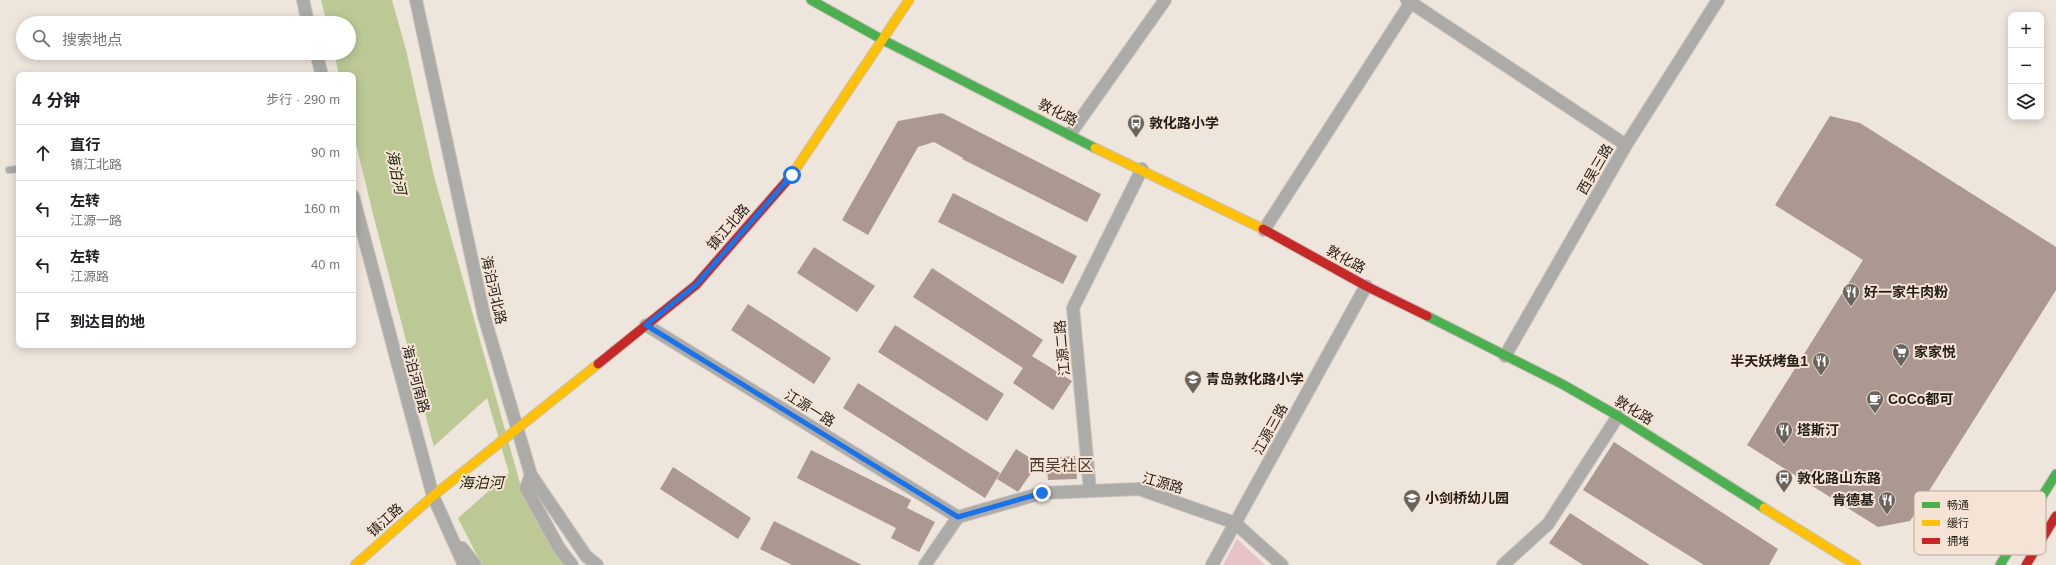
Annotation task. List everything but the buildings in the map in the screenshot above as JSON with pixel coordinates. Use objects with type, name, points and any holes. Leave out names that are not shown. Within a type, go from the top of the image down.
[{"type":"street","points":[[302,0],[306,16]]},
{"type":"street","name":"海泊河北路","points":[[416,0],[484,316],[518,426],[531,475],[586,556],[597,565]]},
{"type":"street","name":"敦化路","points":[[811,0],[883,40],[1099,150],[1142,169],[1264,230],[1366,286],[1562,384],[1618,416],[1856,565]]},
{"type":"street","name":"镇江北路","points":[[518,426],[696,285],[792,175],[909,0]]},
{"type":"street","points":[[1070,134],[1165,0]]},
{"type":"street","name":"西吴三路","points":[[1504,356],[1626,145],[1718,0]]},
{"type":"street","points":[[1264,230],[1409,1],[1626,145]]},
{"type":"street","points":[[318,60],[321,72]]},
{"type":"street","name":"江源二路","points":[[1090,491],[1074,308],[1142,169]]},
{"type":"street","name":"海泊河南路","points":[[356,207],[433,496],[464,565]]},
{"type":"street","name":"江源三路","points":[[1212,565],[1366,286]]},
{"type":"street","name":"江源一路","points":[[646,325],[958,517]]},
{"type":"street","points":[[1503,565],[1548,524],[1618,416]]},
{"type":"street","name":"镇江路","points":[[355,565],[433,496],[518,426]]},
{"type":"street","points":[[2046,491],[2056,474]]},
{"type":"street","points":[[531,475],[526,488],[559,548],[572,565]]},
{"type":"street","name":"江源路","points":[[958,517],[1042,493],[1139,489],[1235,522],[1282,565]]},
{"type":"street","points":[[2046,532],[2056,516]]},
{"type":"street","points":[[925,565],[958,517]]},
{"type":"street","points":[[449,531],[475,565]]},
{"type":"street","points":[[2000,565],[2006,555]]},
{"type":"street","points":[[2026,565],[2032,555]]},
{"type":"lane","points":[[9,170],[16,169]]},
{"type":"shaded area","points":[[1237,539],[1265,565],[1223,565]]},
{"type":"water","name":"海泊河","points":[[321,0],[392,0],[406,50],[434,176],[523,494],[568,565],[482,565],[447,497],[356,144],[356,72],[338,72],[336,60],[356,60],[356,16],[325,16]]},
{"type":"pier","points":[[487,398],[509,473],[456,520],[445,498],[433,447]]},
{"type":"traffic: fast","points":[[811,0],[883,40],[1095,148]]},
{"type":"traffic: fast","points":[[1427,316],[1562,384],[1618,416],[1764,508]]},
{"type":"traffic: fast","points":[[2046,491],[2056,474]]},
{"type":"traffic: fast","points":[[2000,565],[2006,555]]},
{"type":"traffic: slow","points":[[791,176],[909,0]]},
{"type":"traffic: slow","points":[[1095,148],[1263,229]]},
{"type":"traffic: slow","points":[[355,565],[433,496],[598,364]]},
{"type":"traffic: slow","points":[[1764,508],[1856,565]]},
{"type":"traffic: jam","points":[[598,364],[696,285],[791,176]]},
{"type":"traffic: jam","points":[[1263,229],[1366,286],[1427,316]]},
{"type":"traffic: jam","points":[[2046,532],[2056,516]]},
{"type":"traffic: jam","points":[[2026,565],[2032,555]]},
{"type":"place","name":"敦化路小学","points":[[1136,138]]},
{"type":"place","name":"好一家牛肉粉","points":[[1851,307]]},
{"type":"place","name":"家家悦","points":[[1901,367]]},
{"type":"place","name":"半天妖烤鱼1","points":[[1821,376]]},
{"type":"place","name":"青岛敦化路小学","points":[[1193,394]]},
{"type":"place","name":"CoCo都可","points":[[1875,414]]},
{"type":"place","name":"塔斯汀","points":[[1784,445]]},
{"type":"place","name":"敦化路山东路","points":[[1784,493]]},
{"type":"place","name":"小剑桥幼儿园","points":[[1412,513]]},
{"type":"place","name":"肯德基","points":[[1887,515]]},
{"type":"district","name":"西吴社区","points":[[1061,465]]},
{"type":"route","points":[[792,175],[696,285],[646,325],[958,517],[1042,493]]}]
